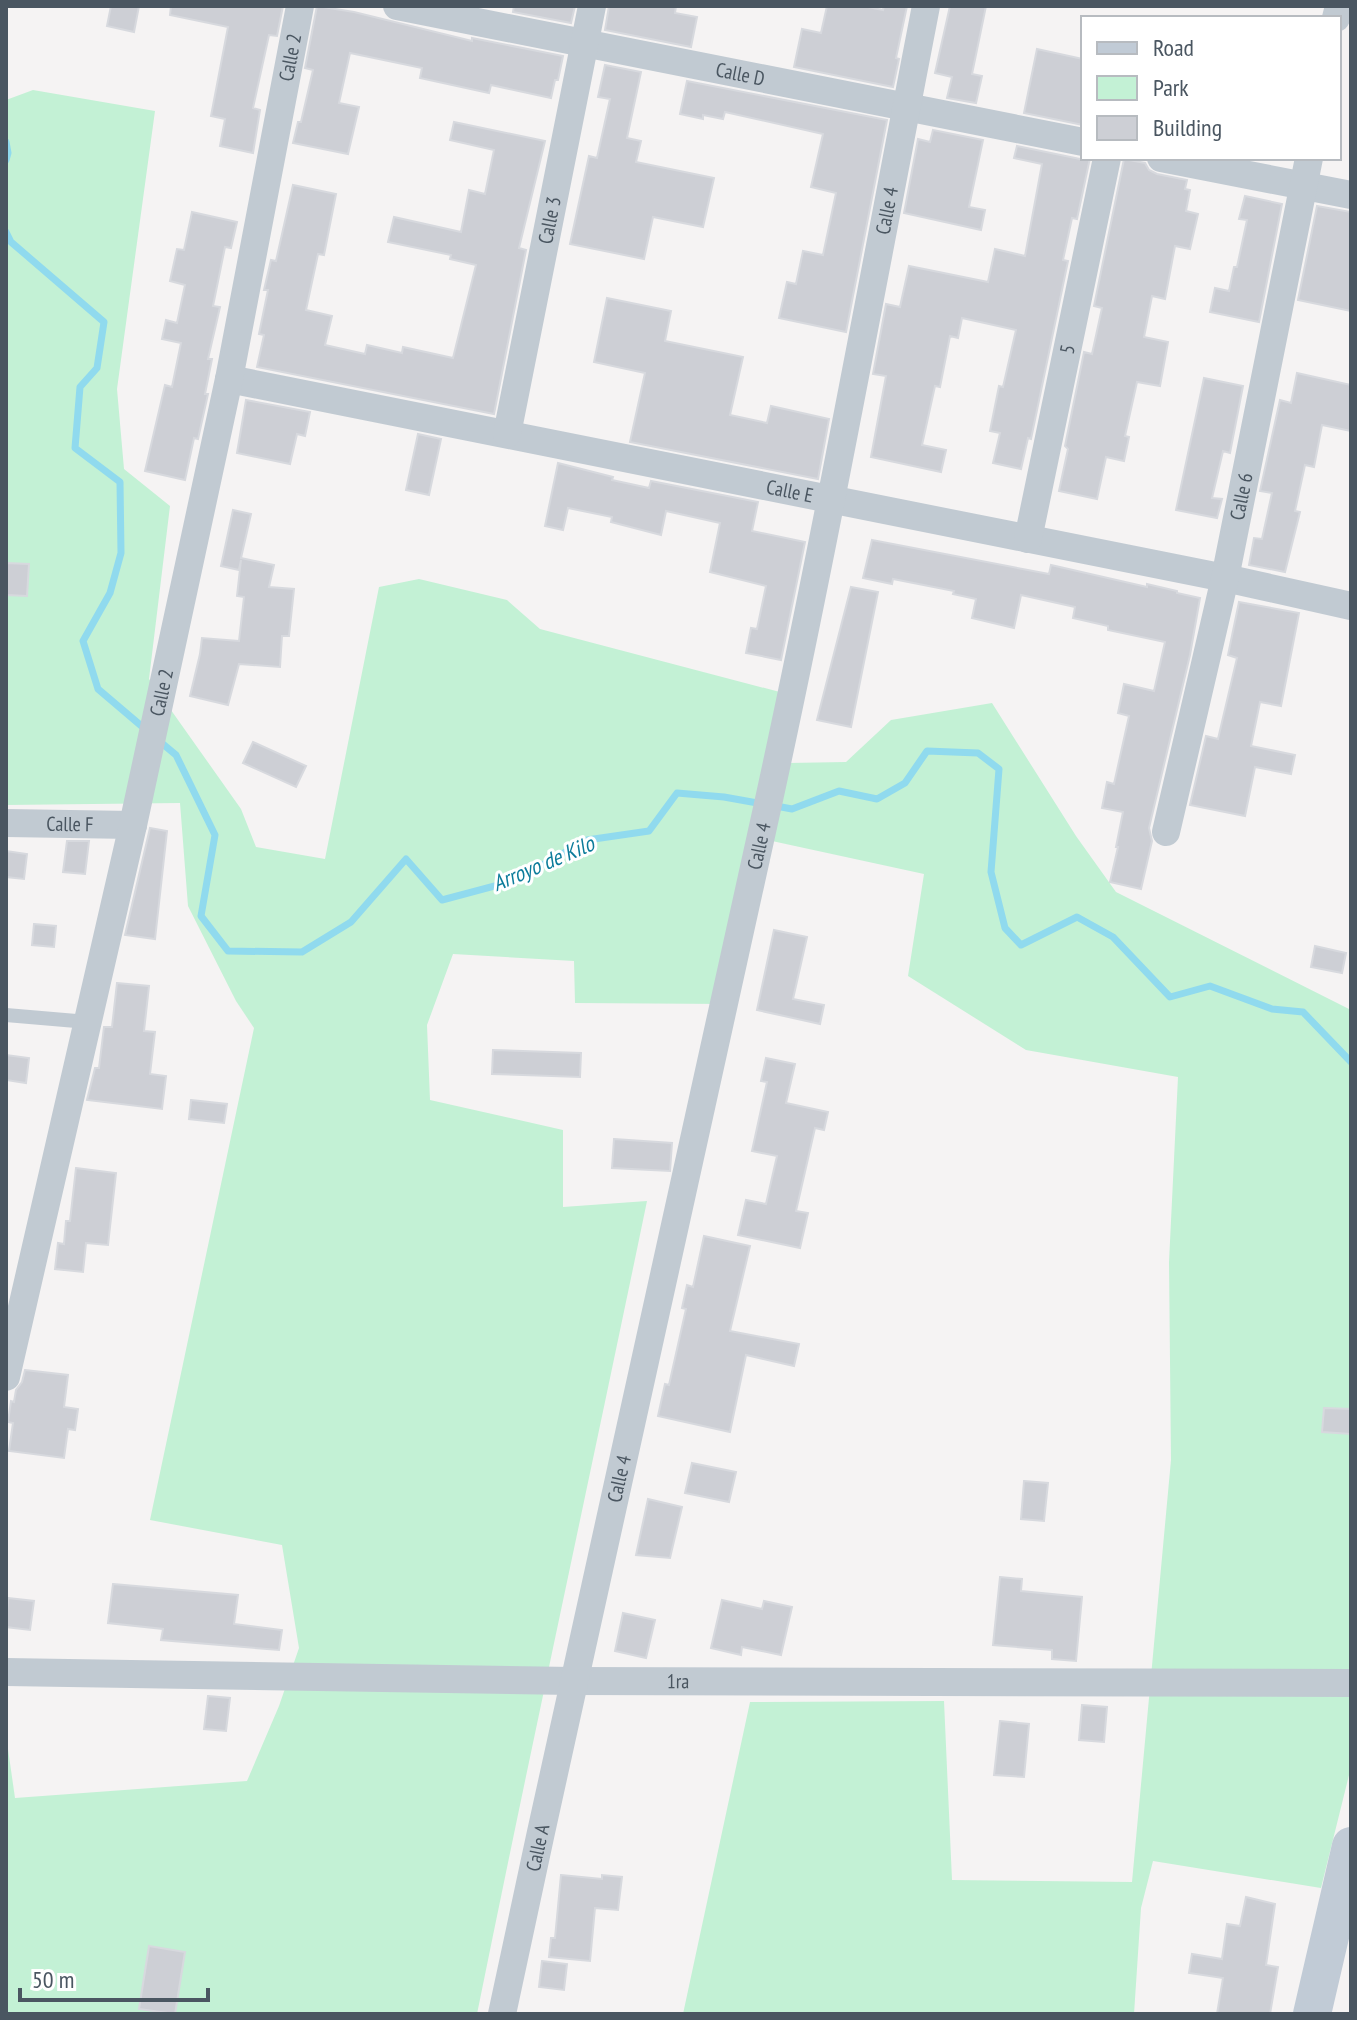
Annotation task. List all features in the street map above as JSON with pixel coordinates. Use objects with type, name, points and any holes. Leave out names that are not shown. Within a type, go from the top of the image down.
[{"type":"street","name":"Calle 2","points":[[6,1377],[133,825],[229,379],[300,6]]},
{"type":"street","name":"Calle D","points":[[397,6],[1081,142]]},
{"type":"street","name":"Calle 3","points":[[507,434],[592,6]]},
{"type":"street","name":"Calle 4","points":[[572,1681],[764,824],[831,499],[926,6]]},
{"type":"street","name":"5","points":[[1028,539],[1107,160]]},
{"type":"street","points":[[1170,160],[1351,195]]},
{"type":"street","name":"Calle 6","points":[[1166,832],[1225,578],[1309,160]]},
{"type":"street","name":"Calle E","points":[[229,379],[1225,578],[1351,606]]},
{"type":"street","name":"Calle F","points":[[6,823],[133,825]]},
{"type":"street","name":"1ra","points":[[6,1672],[572,1681],[1351,1683]]},
{"type":"street","name":"Calle A","points":[[502,2014],[572,1681]]},
{"type":"street","points":[[1312,2014],[1351,1846]]},
{"type":"lane","points":[[6,1015],[88,1022]]},
{"type":"green space","points":[[33,90],[155,111],[117,389],[124,469],[170,506],[149,679],[241,809],[256,847],[325,859],[379,587],[419,579],[507,600],[540,629],[791,695],[788,763],[846,762],[891,720],[992,703],[1076,836],[1116,892],[1351,1010],[1351,1767],[1321,1888],[1153,1861],[1141,1908],[1134,2014],[683,2014],[750,1702],[944,1701],[952,1880],[1132,1882],[1171,1460],[1169,1262],[1178,1077],[1026,1050],[908,976],[924,874],[772,841],[726,1004],[575,1003],[574,961],[453,954],[427,1025],[430,1100],[563,1130],[563,1207],[647,1201],[477,2014],[6,2014],[6,1735],[15,1798],[247,1781],[279,1706],[299,1648],[282,1545],[150,1520],[254,1028],[236,1001],[188,906],[180,803],[6,805],[6,100]]},
{"type":"building","points":[[111,6],[139,6],[134,32],[107,26]]},
{"type":"building","points":[[171,6],[283,6],[277,36],[269,35],[253,108],[260,110],[253,153],[220,146],[225,119],[211,116],[228,27],[170,15]]},
{"type":"building","points":[[317,6],[472,41],[472,38],[563,56],[558,80],[555,80],[551,98],[491,85],[489,93],[420,78],[422,68],[350,53],[339,103],[359,107],[348,154],[293,143],[313,70],[305,68]]},
{"type":"building","points":[[514,6],[575,6],[571,23],[513,12]]},
{"type":"building","points":[[609,6],[676,6],[675,13],[697,17],[691,47],[605,30]]},
{"type":"building","points":[[827,6],[863,6],[883,10],[884,6],[907,6],[893,87],[794,67],[802,29],[821,33]]},
{"type":"building","points":[[950,6],[986,6],[972,74],[982,76],[976,103],[947,98],[952,77],[935,73]]},
{"type":"building","points":[[1037,49],[1081,59],[1081,125],[1024,113]]},
{"type":"building","points":[[605,65],[641,72],[627,138],[641,141],[636,162],[714,178],[703,227],[653,217],[644,259],[570,244],[589,156],[597,158],[610,99],[598,97]]},
{"type":"building","points":[[687,81],[887,120],[846,332],[779,318],[787,282],[796,284],[803,251],[823,255],[836,193],[811,187],[823,134],[725,112],[723,119],[680,114]]},
{"type":"building","points":[[454,122],[545,141],[519,248],[526,250],[494,414],[257,367],[264,335],[259,334],[268,290],[264,290],[271,260],[276,261],[293,185],[336,194],[324,255],[318,254],[306,310],[332,316],[325,345],[365,354],[367,345],[402,353],[403,347],[453,358],[476,265],[450,259],[451,255],[388,242],[394,217],[461,232],[469,190],[485,194],[494,150],[450,140]]},
{"type":"building","points":[[933,130],[983,140],[969,207],[985,210],[981,230],[904,213],[918,139],[930,142]]},
{"type":"building","points":[[1017,146],[1090,160],[1077,219],[1072,218],[1063,260],[1068,261],[1031,439],[1028,438],[1021,469],[993,463],[1000,433],[990,431],[999,386],[1003,387],[1016,330],[962,318],[958,338],[950,336],[940,387],[935,386],[922,445],[946,450],[941,472],[871,457],[886,376],[873,374],[886,304],[900,307],[909,266],[988,282],[995,249],[1025,256],[1042,164],[1014,158]]},
{"type":"building","points":[[1124,160],[1145,163],[1149,170],[1157,174],[1187,180],[1185,189],[1190,190],[1186,211],[1198,214],[1190,249],[1175,246],[1165,299],[1152,296],[1144,337],[1168,342],[1160,386],[1137,382],[1125,436],[1129,437],[1124,461],[1106,457],[1097,499],[1059,491],[1084,352],[1092,354],[1102,308],[1094,306]]},
{"type":"building","points":[[1245,196],[1282,204],[1259,322],[1210,312],[1215,288],[1229,291],[1234,267],[1237,267],[1247,220],[1239,219]]},
{"type":"building","points":[[1317,206],[1351,212],[1351,311],[1298,300]]},
{"type":"building","points":[[192,212],[237,222],[231,248],[225,247],[213,306],[220,307],[208,359],[212,359],[205,394],[208,394],[185,480],[145,471],[165,385],[172,387],[181,343],[162,339],[166,320],[177,323],[185,285],[170,281],[177,249],[184,250]]},
{"type":"building","points":[[607,298],[671,311],[665,341],[743,357],[730,415],[767,423],[771,406],[829,419],[818,479],[630,442],[645,373],[594,362]]},
{"type":"building","points":[[1297,373],[1351,385],[1351,431],[1322,425],[1314,467],[1305,465],[1295,511],[1300,512],[1285,572],[1249,565],[1254,538],[1262,539],[1272,493],[1260,491],[1280,400],[1291,403]]},
{"type":"building","points":[[1204,378],[1243,386],[1230,453],[1223,451],[1212,498],[1222,499],[1217,518],[1176,510]]},
{"type":"building","points":[[246,400],[310,412],[305,436],[297,434],[290,464],[237,453]]},
{"type":"building","points":[[418,434],[441,439],[429,495],[406,490]]},
{"type":"building","points":[[558,463],[649,488],[651,481],[758,502],[752,531],[805,542],[781,660],[746,653],[751,628],[757,629],[766,586],[710,572],[720,523],[666,511],[661,535],[611,522],[612,517],[568,508],[563,530],[545,526]]},
{"type":"building","points":[[233,510],[251,514],[241,558],[274,565],[269,587],[294,589],[289,636],[282,636],[280,667],[239,664],[228,705],[190,696],[202,638],[239,641],[244,597],[237,596],[241,560],[239,570],[221,566]]},
{"type":"building","points":[[872,540],[1049,574],[1051,565],[1200,598],[1190,655],[1149,828],[1152,841],[1141,889],[1110,882],[1123,812],[1102,808],[1107,782],[1114,784],[1129,716],[1118,713],[1124,684],[1154,691],[1165,642],[1108,630],[1108,626],[1073,618],[1075,607],[1021,595],[1014,628],[972,618],[976,599],[953,594],[954,591],[893,579],[892,584],[863,578]]},
{"type":"building","points":[[6,563],[29,564],[27,596],[6,595]]},
{"type":"building","points":[[851,587],[878,592],[851,727],[817,720]]},
{"type":"building","points":[[1239,602],[1299,613],[1281,706],[1260,702],[1251,746],[1295,755],[1291,774],[1255,767],[1245,816],[1190,805],[1206,736],[1218,739],[1237,658],[1228,655]]},
{"type":"building","points":[[253,742],[306,766],[296,787],[243,763]]},
{"type":"building","points":[[150,828],[167,831],[155,939],[125,935]]},
{"type":"building","points":[[67,841],[89,841],[85,874],[63,872]]},
{"type":"building","points":[[6,851],[27,854],[24,879],[6,877]]},
{"type":"building","points":[[34,924],[56,926],[54,947],[32,945]]},
{"type":"building","points":[[774,930],[807,937],[793,999],[824,1005],[820,1024],[757,1010]]},
{"type":"building","points":[[1315,946],[1346,953],[1342,973],[1311,967]]},
{"type":"building","points":[[117,983],[149,986],[144,1031],[155,1032],[150,1074],[166,1076],[162,1109],[87,1100],[95,1068],[99,1068],[104,1027],[112,1027]]},
{"type":"building","points":[[493,1050],[581,1053],[580,1077],[492,1074]]},
{"type":"building","points":[[6,1055],[29,1058],[26,1083],[6,1080]]},
{"type":"building","points":[[766,1058],[795,1064],[786,1103],[828,1112],[824,1130],[815,1128],[796,1211],[808,1213],[800,1248],[738,1235],[746,1200],[766,1204],[777,1156],[752,1151],[767,1082],[761,1081]]},
{"type":"building","points":[[191,1100],[227,1104],[224,1123],[189,1119]]},
{"type":"building","points":[[614,1139],[672,1143],[670,1171],[612,1168]]},
{"type":"building","points":[[76,1168],[116,1173],[108,1245],[86,1243],[83,1272],[55,1269],[58,1243],[64,1244],[66,1221],[70,1221]]},
{"type":"building","points":[[704,1236],[750,1246],[730,1331],[799,1344],[794,1366],[746,1355],[730,1432],[658,1416],[665,1384],[669,1385],[686,1309],[682,1308],[687,1285],[693,1287]]},
{"type":"building","points":[[25,1370],[68,1375],[64,1407],[78,1409],[75,1430],[68,1429],[64,1458],[9,1451],[13,1423],[8,1422],[11,1401],[14,1402]]},
{"type":"building","points":[[1324,1408],[1351,1409],[1351,1434],[1322,1432]]},
{"type":"building","points":[[692,1463],[736,1472],[729,1502],[685,1493]]},
{"type":"building","points":[[1024,1481],[1048,1483],[1044,1521],[1021,1519]]},
{"type":"building","points":[[648,1499],[682,1507],[670,1558],[636,1555]]},
{"type":"building","points":[[1000,1577],[1022,1579],[1021,1591],[1082,1597],[1076,1661],[1052,1659],[1052,1650],[993,1645]]},
{"type":"building","points":[[113,1584],[238,1595],[234,1624],[282,1630],[279,1650],[161,1640],[163,1629],[108,1623]]},
{"type":"building","points":[[8,1598],[34,1601],[30,1630],[6,1627]]},
{"type":"building","points":[[722,1600],[762,1609],[764,1601],[792,1607],[781,1655],[742,1647],[741,1655],[711,1648]]},
{"type":"building","points":[[623,1613],[655,1620],[646,1658],[615,1651]]},
{"type":"building","points":[[208,1696],[230,1698],[226,1731],[204,1729]]},
{"type":"building","points":[[1082,1705],[1107,1707],[1104,1742],[1079,1740]]},
{"type":"building","points":[[1000,1721],[1029,1724],[1024,1777],[994,1775]]},
{"type":"building","points":[[561,1875],[602,1879],[602,1875],[622,1877],[618,1910],[595,1908],[590,1961],[549,1957],[551,1938],[555,1938]]},
{"type":"building","points":[[1246,1897],[1275,1904],[1266,1965],[1278,1967],[1270,2014],[1217,2014],[1223,1978],[1189,1973],[1192,1954],[1222,1959],[1227,1924],[1240,1926]]},
{"type":"building","points":[[149,1946],[185,1952],[175,2014],[139,2009]]},
{"type":"building","points":[[542,1961],[567,1964],[564,1990],[539,1987]]},
{"type":"waterway","name":"Arroyo de Kilo","points":[[6,142],[6,160]]},
{"type":"waterway","name":"Arroyo de Kilo","points":[[6,232],[11,242],[104,322],[97,368],[80,387],[75,448],[120,482],[121,553],[110,593],[83,641],[98,689],[145,729]]},
{"type":"waterway","name":"Arroyo de Kilo","points":[[158,740],[176,755],[215,835],[201,916],[228,951],[302,952],[351,922],[406,859],[442,900],[513,881],[587,840],[649,831],[677,793],[763,804]]},
{"type":"waterway","name":"Arroyo de Kilo","points":[[776,806],[792,809],[839,791],[877,799],[905,783],[927,751],[978,753],[999,769],[991,872],[1005,928],[1021,945],[1077,917],[1113,937],[1170,997],[1210,986],[1272,1009],[1303,1012],[1351,1062]]}]
